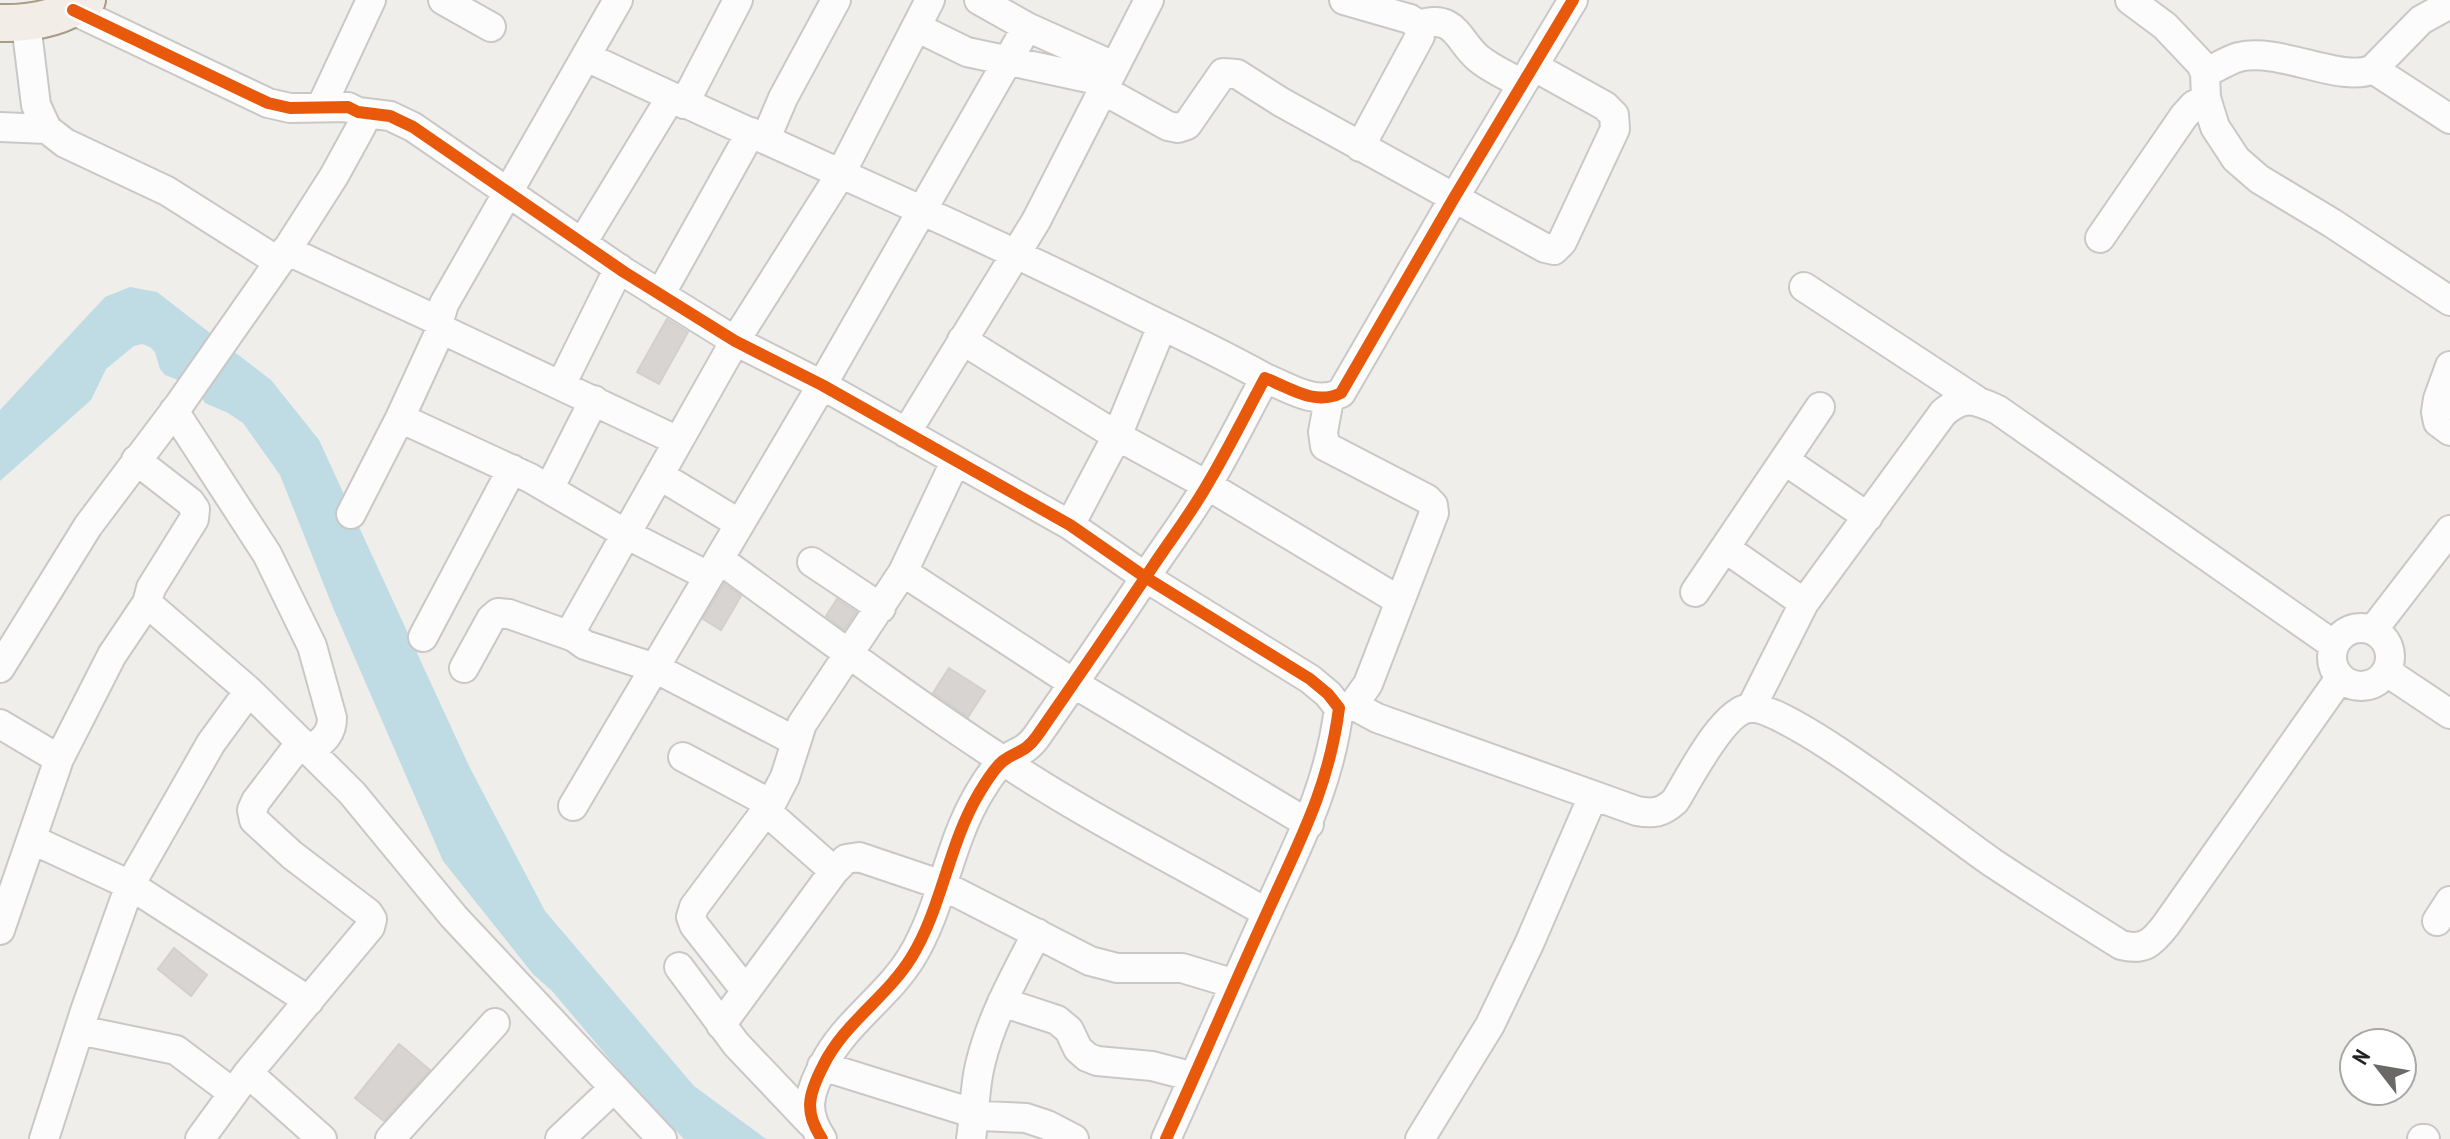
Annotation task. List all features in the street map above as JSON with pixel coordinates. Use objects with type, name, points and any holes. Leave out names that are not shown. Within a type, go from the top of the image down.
[{"type":"main road","points":[[13,23],[80,5]]},
{"type":"street","points":[[443,0],[491,27]]},
{"type":"street","points":[[351,514],[400,418],[440,325],[444,304],[618,0]]},
{"type":"street","points":[[582,243],[678,101],[738,0]]},
{"type":"street","points":[[660,295],[789,87],[836,0]]},
{"type":"street","points":[[574,637],[574,626],[735,341],[840,175],[930,0]]},
{"type":"street","points":[[979,0],[1108,79],[1168,126],[1178,128],[1187,125],[1223,73],[1229,72],[1360,147],[1545,248],[1554,250],[1562,242],[1615,129],[1614,115],[1605,106],[1528,75],[1480,60],[1456,31],[1441,23],[1418,25],[1395,13],[1344,0]]},
{"type":"street","points":[[906,433],[1018,254],[1053,192],[1149,0]]},
{"type":"street","points":[[587,57],[1018,254],[1265,378],[1313,398],[1329,399],[1341,393],[1573,0]]},
{"type":"street","points":[[2130,0],[2165,26],[2196,56],[2215,127],[2236,159],[2259,179],[2450,301]]},
{"type":"street","points":[[321,107],[368,1]]},
{"type":"street","points":[[2100,238],[2206,85],[2239,57],[2264,56],[2316,64],[2350,74],[2364,74],[2373,69],[2421,20],[2450,4]]},
{"type":"street","points":[[80,5],[268,103],[290,108],[348,107],[358,112],[390,116],[438,143],[660,295],[735,341],[822,385],[1070,525],[1145,577],[1310,679],[1346,706],[1593,796],[1653,814],[1675,801],[1724,723],[1738,712],[1751,708],[1767,711],[1844,755],[1991,862],[2121,945],[2134,948],[2156,938],[2166,925],[2340,678]]},
{"type":"street","points":[[13,23],[36,105],[47,129],[65,143],[167,191],[282,256],[350,279],[678,441]]},
{"type":"street","points":[[1360,147],[1420,36],[1418,25]]},
{"type":"street","points":[[916,27],[950,46],[1007,62],[1108,79]]},
{"type":"street","points":[[573,806],[822,385],[1027,27]]},
{"type":"street","points":[[2373,69],[2450,119]]},
{"type":"street","points":[[0,668],[66,559],[177,408],[334,176],[362,125],[363,118],[358,112]]},
{"type":"street","points":[[0,127],[47,129]]},
{"type":"street","points":[[561,385],[619,268]]},
{"type":"street","points":[[1804,287],[1976,400],[1998,410],[2334,645]]},
{"type":"street","points":[[1070,525],[1117,436],[1162,326]]},
{"type":"street","points":[[962,340],[1117,436],[1207,485],[1400,601]]},
{"type":"street","points":[[2450,366],[2436,412],[2438,422],[2450,431]]},
{"type":"street","points":[[817,1131],[810,1100],[822,1066],[842,1035],[895,980],[911,957],[972,807],[1003,761],[1033,742],[1207,485],[1265,378]]},
{"type":"street","points":[[1166,1139],[1309,824],[1346,706],[1368,684],[1434,513],[1433,505],[1325,446],[1323,432],[1329,399]]},
{"type":"street","points":[[549,489],[594,400]]},
{"type":"street","points":[[1751,708],[1804,603],[1943,413],[1956,402],[1976,400]]},
{"type":"street","points":[[1695,592],[1820,407]]},
{"type":"street","points":[[177,408],[267,554],[312,646],[332,718],[328,736],[306,747],[256,801],[252,810],[254,820],[372,919],[370,927],[240,1083],[200,1139]]},
{"type":"street","points":[[400,418],[512,469],[626,534],[714,567],[848,653],[1003,761],[1089,814],[1267,913]]},
{"type":"street","points":[[0,930],[59,759],[112,655],[147,603],[151,588],[194,519],[195,509],[190,502],[136,460]]},
{"type":"street","points":[[1784,460],[1868,517]]},
{"type":"street","points":[[746,991],[694,925],[691,917],[694,907],[768,807],[785,777],[802,724],[903,572],[955,462]]},
{"type":"street","points":[[423,637],[512,469]]},
{"type":"street","points":[[659,475],[740,524]]},
{"type":"street","points":[[2373,630],[2450,530]]},
{"type":"street","points":[[1725,548],[1804,603]]},
{"type":"street","points":[[812,562],[881,608]]},
{"type":"street","points":[[903,572],[1073,683],[1309,824]]},
{"type":"street","points":[[147,603],[249,691],[352,793],[454,917],[662,1139]]},
{"type":"street","points":[[464,668],[491,619],[498,613],[509,614],[574,637],[585,645],[655,668],[795,741]]},
{"type":"street","points":[[2355,628],[2373,630],[2387,644],[2390,662],[2387,672],[2381,679],[2365,687],[2356,687],[2340,678],[2332,663],[2334,645],[2346,632],[2355,628]]},
{"type":"street","points":[[2387,672],[2450,714]]},
{"type":"street","points":[[44,1139],[130,885],[211,743],[249,691]]},
{"type":"street","points":[[0,724],[59,759]]},
{"type":"street","points":[[683,757],[768,807],[834,871]]},
{"type":"street","points":[[1420,1139],[1490,1025],[1593,796]]},
{"type":"street","points":[[33,840],[130,885],[309,1001]]},
{"type":"street","points":[[721,1025],[834,871],[846,859],[859,857],[942,885],[1090,961],[1117,968],[1182,968],[1235,984]]},
{"type":"street","points":[[973,1127],[975,1087],[981,1062],[1002,1002],[1037,933]]},
{"type":"street","points":[[679,967],[736,1044],[817,1131]]},
{"type":"street","points":[[1002,1002],[1057,1020],[1069,1030],[1078,1049],[1097,1061],[1152,1066],[1194,1077]]},
{"type":"street","points":[[390,1139],[495,1023]]},
{"type":"street","points":[[79,1030],[176,1050],[240,1083],[322,1139]]},
{"type":"street","points":[[822,1066],[973,1127],[1026,1118],[1074,1139]]},
{"type":"street","points":[[560,1139],[614,1088]]},
{"type":"water","points":[[130,287],[157,292],[271,380],[319,440],[469,766],[545,911],[694,1086],[766,1139],[684,1139],[635,1089],[552,991],[533,974],[443,861],[334,610],[280,475],[243,423],[205,403],[196,387],[165,375],[155,352],[142,344],[134,346],[106,369],[91,400],[0,481],[0,410],[105,297]]},
{"type":"building","points":[[667,319],[688,332],[659,384],[637,372]]},
{"type":"building","points":[[724,584],[741,596],[721,630],[703,619]]},
{"type":"building","points":[[837,599],[856,612],[844,630],[826,616]]},
{"type":"building","points":[[949,668],[985,691],[968,717],[933,693]]},
{"type":"building","points":[[174,948],[207,975],[191,996],[158,969]]},
{"type":"building","points":[[399,1044],[430,1070],[384,1121],[355,1098]]},
{"type":"cycle path","points":[[822,1139],[810,1112],[811,1095],[818,1076],[842,1037],[890,986],[922,939],[959,835],[989,777],[1003,761],[1033,742],[1201,495],[1265,378],[1312,397],[1341,393],[1573,0]]},
{"type":"cycle path","points":[[73,10],[268,103],[290,108],[348,107],[358,112],[390,116],[413,127],[624,272],[735,341],[822,385],[1070,525],[1145,577],[1310,679],[1328,694],[1339,708],[1320,790],[1166,1139]]}]
